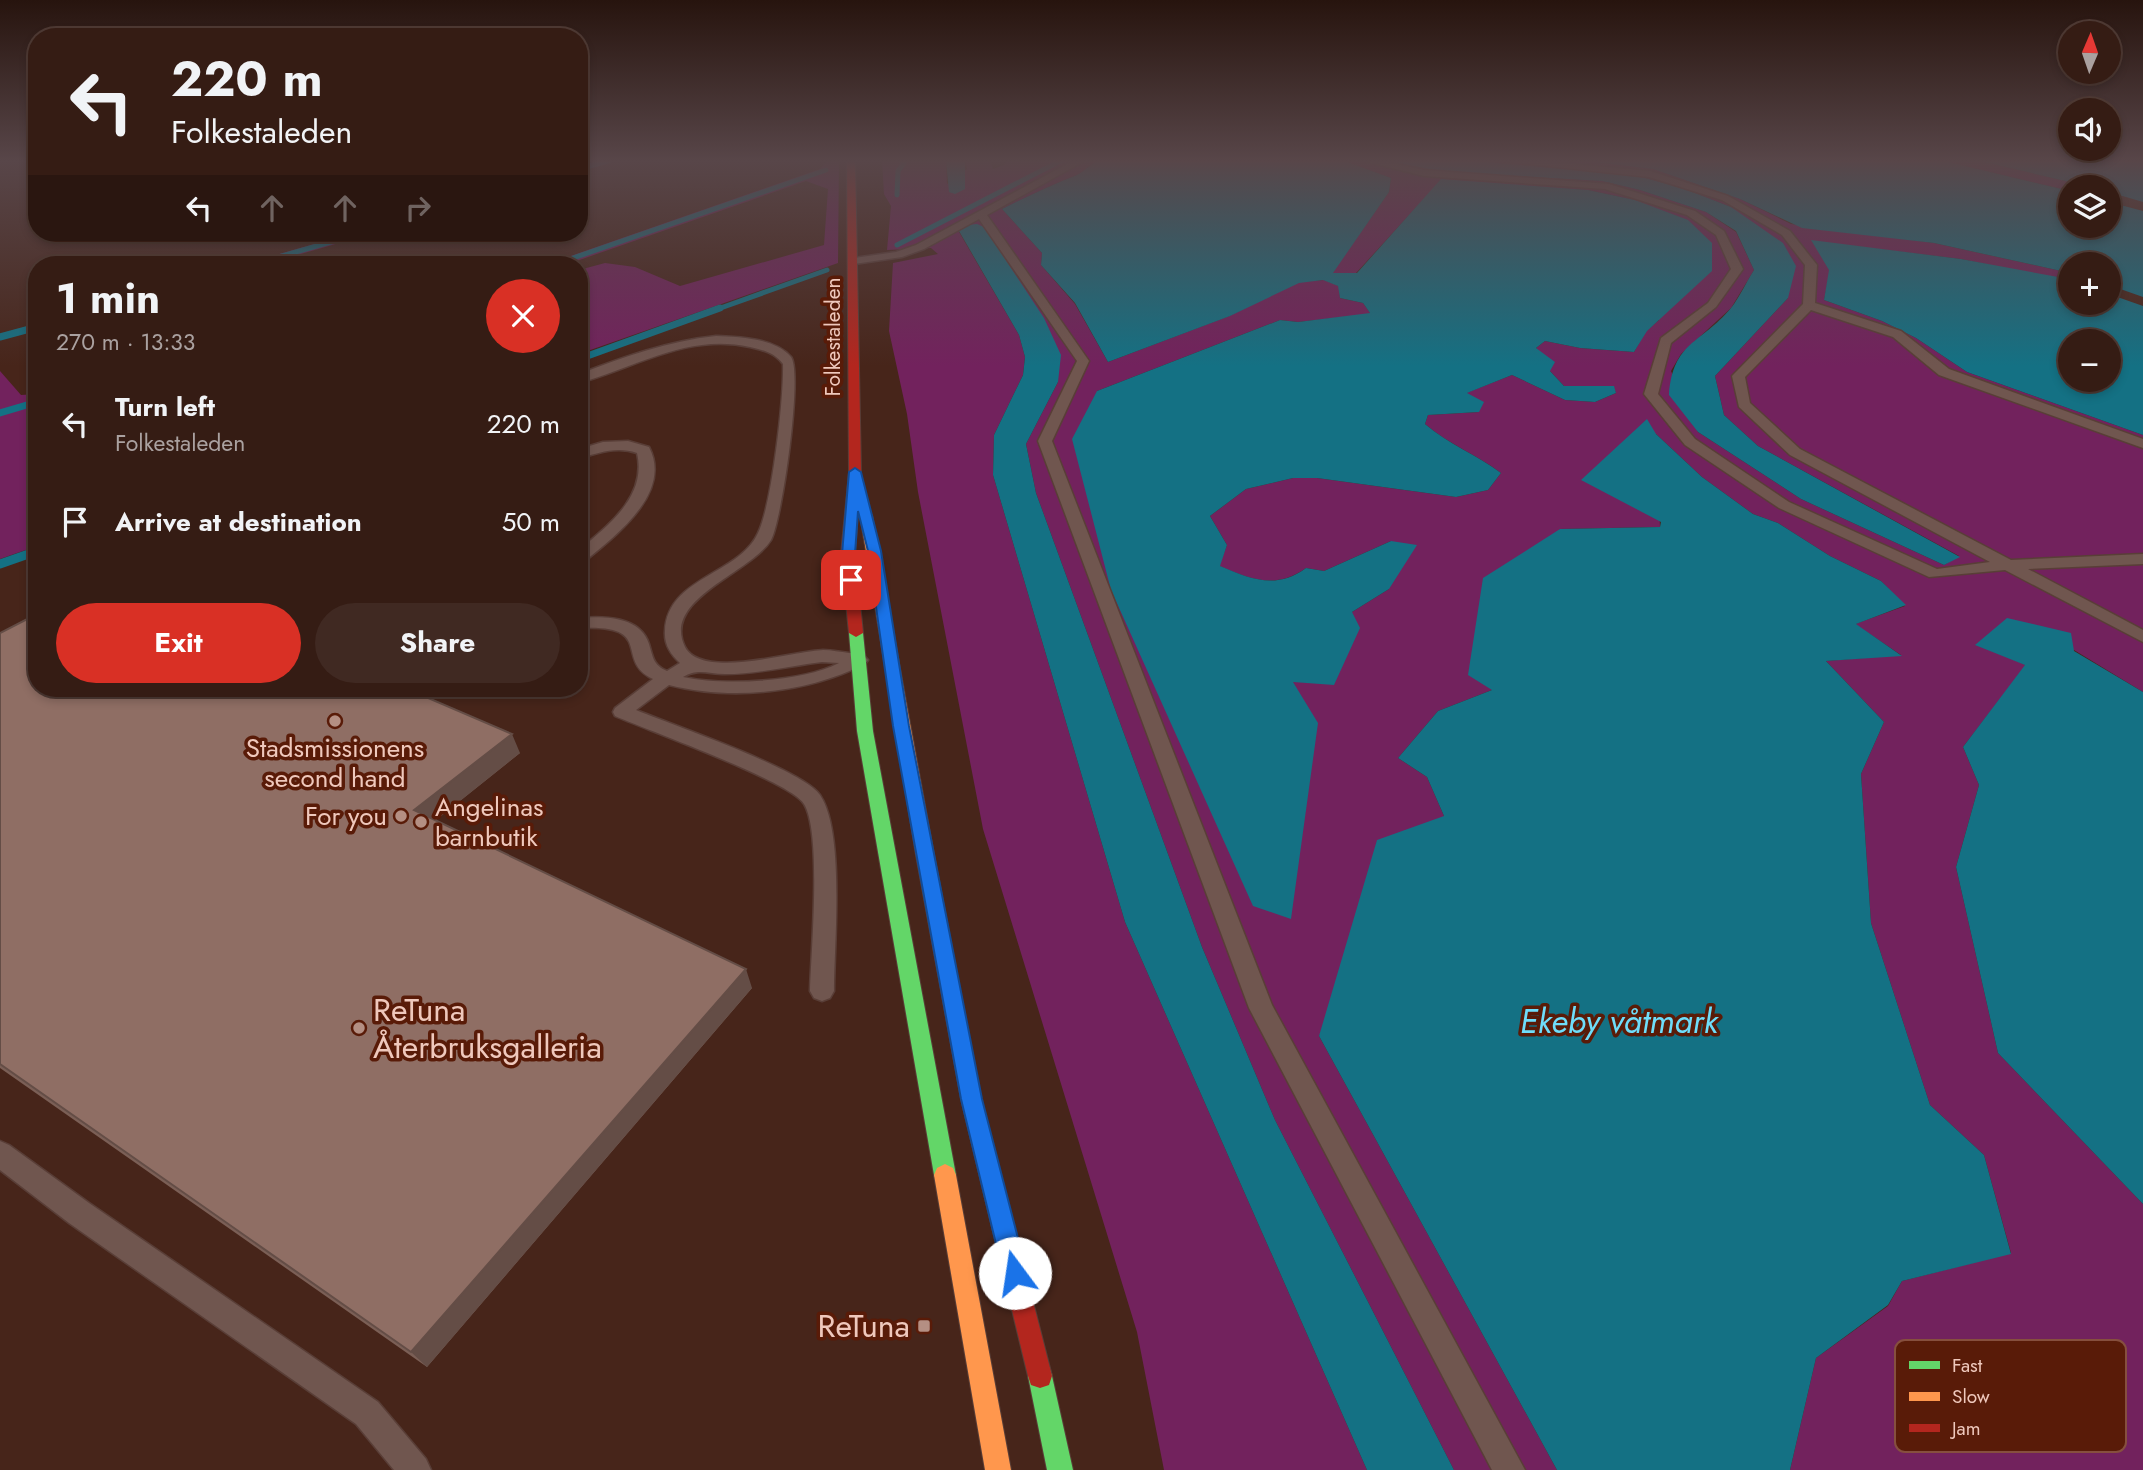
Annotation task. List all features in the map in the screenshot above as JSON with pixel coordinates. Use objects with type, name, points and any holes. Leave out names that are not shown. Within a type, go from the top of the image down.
[{"type":"main road","name":"Folkestaleden","points":[[853,229],[855,472],[848,554],[865,731],[998,1470]]},
{"type":"main road","name":"Folkestaleden","points":[[855,472],[874,551],[901,726],[971,1099],[1034,1348],[1060,1470]]},
{"type":"main road","points":[[859,660],[891,657]]},
{"type":"lane","points":[[854,261],[909,251],[951,229]]},
{"type":"lane","points":[[991,229],[1083,360],[1045,441],[1261,1009],[1509,1470]]},
{"type":"lane","points":[[1714,229],[1720,233],[1737,269],[1712,305],[1665,341],[1651,394],[1690,442],[1784,505],[1935,574],[2009,565],[2143,559]]},
{"type":"lane","points":[[1778,229],[1786,233],[1811,265],[1809,305],[1738,376],[1744,404],[1795,452],[2143,637]]},
{"type":"lane","points":[[1809,305],[1897,334],[1944,372],[2143,444]]},
{"type":"lane","points":[[588,376],[653,351],[676,345],[719,340],[765,347],[785,358],[790,366],[773,507],[766,535],[747,558],[682,604],[673,624],[678,651],[692,664],[710,668],[737,668],[824,656],[859,660]]},
{"type":"lane","points":[[588,451],[625,445],[644,450],[648,458],[642,493],[634,508],[588,549]]},
{"type":"lane","points":[[588,622],[629,630],[636,635],[644,662],[652,671],[665,678],[716,685],[758,683],[826,676],[859,660]]},
{"type":"lane","points":[[692,664],[665,678],[622,712],[787,779],[806,792],[816,805],[823,838],[822,991]]},
{"type":"lane","points":[[0,1154],[79,1213],[367,1413],[415,1470]]},
{"type":"shaded area","points":[[649,229],[670,229],[588,257],[571,256]]},
{"type":"shaded area","points":[[825,229],[838,229],[838,263],[588,351],[588,268],[605,263],[635,267],[680,286],[824,245]]},
{"type":"shaded area","points":[[889,229],[963,229],[959,232],[1019,335],[1025,357],[1023,375],[994,435],[993,475],[1125,922],[1367,1470],[1164,1470],[1137,1332],[983,829],[918,492],[907,414],[889,331],[893,263],[938,254],[931,248],[887,250]]},
{"type":"shaded area","points":[[969,229],[1020,229],[1042,253],[1041,265],[1075,304],[1108,362],[1229,316],[1299,282],[1324,280],[1339,286],[1340,298],[1363,303],[1371,314],[1298,322],[1280,320],[1097,391],[1292,682],[1352,612],[1389,589],[1391,541],[1324,571],[1306,568],[1284,579],[1263,580],[1219,566],[1227,545],[1210,516],[1246,489],[1293,478],[1317,478],[1456,497],[1488,490],[1501,473],[1425,424],[1428,415],[1479,412],[1466,393],[1512,375],[1565,400],[1595,402],[1616,393],[1613,386],[1564,386],[1550,371],[1536,348],[1545,341],[1580,348],[1634,352],[1646,331],[1659,320],[1641,229],[1731,229],[1736,232],[1754,270],[1731,308],[1681,354],[1671,371],[1698,432],[1801,499],[1944,565],[1959,556],[1758,446],[1724,415],[1715,376],[1788,298],[1745,229],[1826,229],[1934,243],[2058,270],[2058,279],[1961,259],[1812,241],[1830,270],[1824,300],[1882,321],[1916,338],[1967,372],[2143,435],[2143,692],[2074,650],[1976,644],[2026,665],[1963,747],[1979,785],[1956,867],[1998,1053],[2143,1204],[2143,1470],[1790,1470],[1816,1358],[1888,1306],[1902,1281],[2011,1253],[1984,1155],[1930,1105],[1871,923],[1861,774],[1884,722],[1826,661],[1901,655],[1855,624],[1905,606],[1881,581],[1830,556],[1778,523],[1753,514],[1702,477],[1656,434],[1660,527],[1560,529],[1492,690],[1438,711],[1398,758],[1427,777],[1444,816],[1319,1036],[1557,1470],[1454,1470],[1275,1120],[1202,947],[1036,493],[1026,444],[1058,382]]},
{"type":"shaded area","points":[[1363,229],[1397,229],[1356,273],[1332,273]]},
{"type":"shaded area","points":[[321,242],[343,242],[294,256],[272,256]]},
{"type":"shaded area","points":[[0,371],[21,395],[28,395],[28,549],[0,559]]},
{"type":"water","points":[[985,229],[1044,318],[1061,355],[1058,382],[1026,444],[1036,493],[1202,947],[1275,1120],[1454,1470],[1367,1470],[1125,922],[993,475],[994,435],[1023,375],[1025,357],[1019,335],[959,231]]},
{"type":"water","points":[[1020,229],[1364,229],[1333,273],[1357,273],[1397,229],[1697,229],[1712,243],[1712,271],[1647,331],[1634,352],[1580,348],[1545,341],[1536,348],[1555,362],[1550,371],[1564,386],[1614,386],[1616,393],[1595,402],[1565,400],[1512,375],[1467,393],[1484,402],[1479,412],[1428,415],[1425,424],[1501,473],[1488,490],[1456,497],[1317,478],[1293,478],[1246,489],[1210,516],[1227,545],[1220,566],[1263,580],[1284,579],[1306,568],[1324,571],[1391,541],[1417,545],[1389,589],[1352,612],[1360,628],[1334,685],[1293,682],[1318,723],[1291,919],[1253,906],[1111,590],[1072,439],[1097,391],[1280,320],[1298,322],[1370,313],[1363,303],[1340,298],[1338,286],[1323,280],[1299,283],[1230,316],[1108,362],[1075,303],[1041,265],[1042,253]]},
{"type":"water","points":[[1732,229],[1762,229],[1783,243],[1796,266],[1788,298],[1715,376],[1724,415],[1758,446],[1960,557],[1944,565],[1801,499],[1698,432],[1669,395],[1676,364],[1682,353],[1731,308],[1754,270],[1736,231]]},
{"type":"water","points":[[1807,229],[2058,229],[2058,238],[2121,238],[2121,229],[2143,229],[2143,297],[2121,289],[2121,252],[2058,252],[2058,270],[1934,243]]},
{"type":"water","points":[[1811,240],[1961,259],[2058,277],[2058,315],[2121,315],[2121,298],[2143,306],[2143,435],[1967,372],[1916,338],[1882,321],[1824,300],[1829,270]]},
{"type":"water","name":"Ekeby våtmark","points":[[1647,419],[1656,434],[1702,477],[1753,514],[1778,523],[1830,556],[1881,581],[1906,605],[1856,624],[1902,656],[1826,661],[1884,722],[1861,774],[1871,923],[1930,1105],[1984,1155],[2011,1254],[1902,1281],[1888,1305],[1816,1358],[1790,1470],[1557,1470],[1319,1036],[1377,840],[1444,816],[1427,777],[1398,758],[1438,711],[1492,690],[1468,675],[1483,578],[1560,529],[1660,527],[1661,522],[1581,480]]},
{"type":"water","points":[[2007,618],[2071,633],[2074,651],[2143,692],[2143,1204],[1998,1053],[1956,867],[1979,785],[1963,747],[2025,665],[1975,645]]},
{"type":"building","name":"ReTuna Återbruksgalleria","points":[[28,619],[28,697],[426,697],[512,734],[414,810],[746,969],[411,1352],[0,1064],[0,633]]},
{"type":"waterway","points":[[579,256],[658,229]]},
{"type":"waterway","points":[[897,245],[929,229]]},
{"type":"waterway","points":[[282,256],[331,242]]},
{"type":"waterway","points":[[715,310],[827,270]]},
{"type":"waterway","points":[[588,356],[720,308]]},
{"type":"waterway","points":[[0,337],[28,329]]},
{"type":"waterway","points":[[0,413],[28,405]]},
{"type":"waterway","points":[[0,564],[28,554]]},
{"type":"traffic: fast","points":[[856,633],[865,731],[945,1175]]},
{"type":"traffic: fast","points":[[1040,1376],[1060,1470]]},
{"type":"traffic: slow","points":[[866,515],[925,855]]},
{"type":"traffic: slow","points":[[945,1175],[998,1470]]},
{"type":"traffic: jam","points":[[852,229],[855,472],[848,554],[856,633]]},
{"type":"traffic: jam","points":[[925,855],[971,1099],[1040,1376]]},
{"type":"place","name":"Stadsmissionens second hand","points":[[335,721]]},
{"type":"place","name":"For you","points":[[401,816]]},
{"type":"place","name":"Angelinas barnbutik","points":[[421,822]]},
{"type":"place","name":"ReTuna Återbruksgalleria","points":[[359,1028]]},
{"type":"place","name":"ReTuna","points":[[924,1326]]},
{"type":"route","points":[[851,580],[848,554],[855,472],[874,551],[901,726],[971,1099],[1015,1273]]}]
